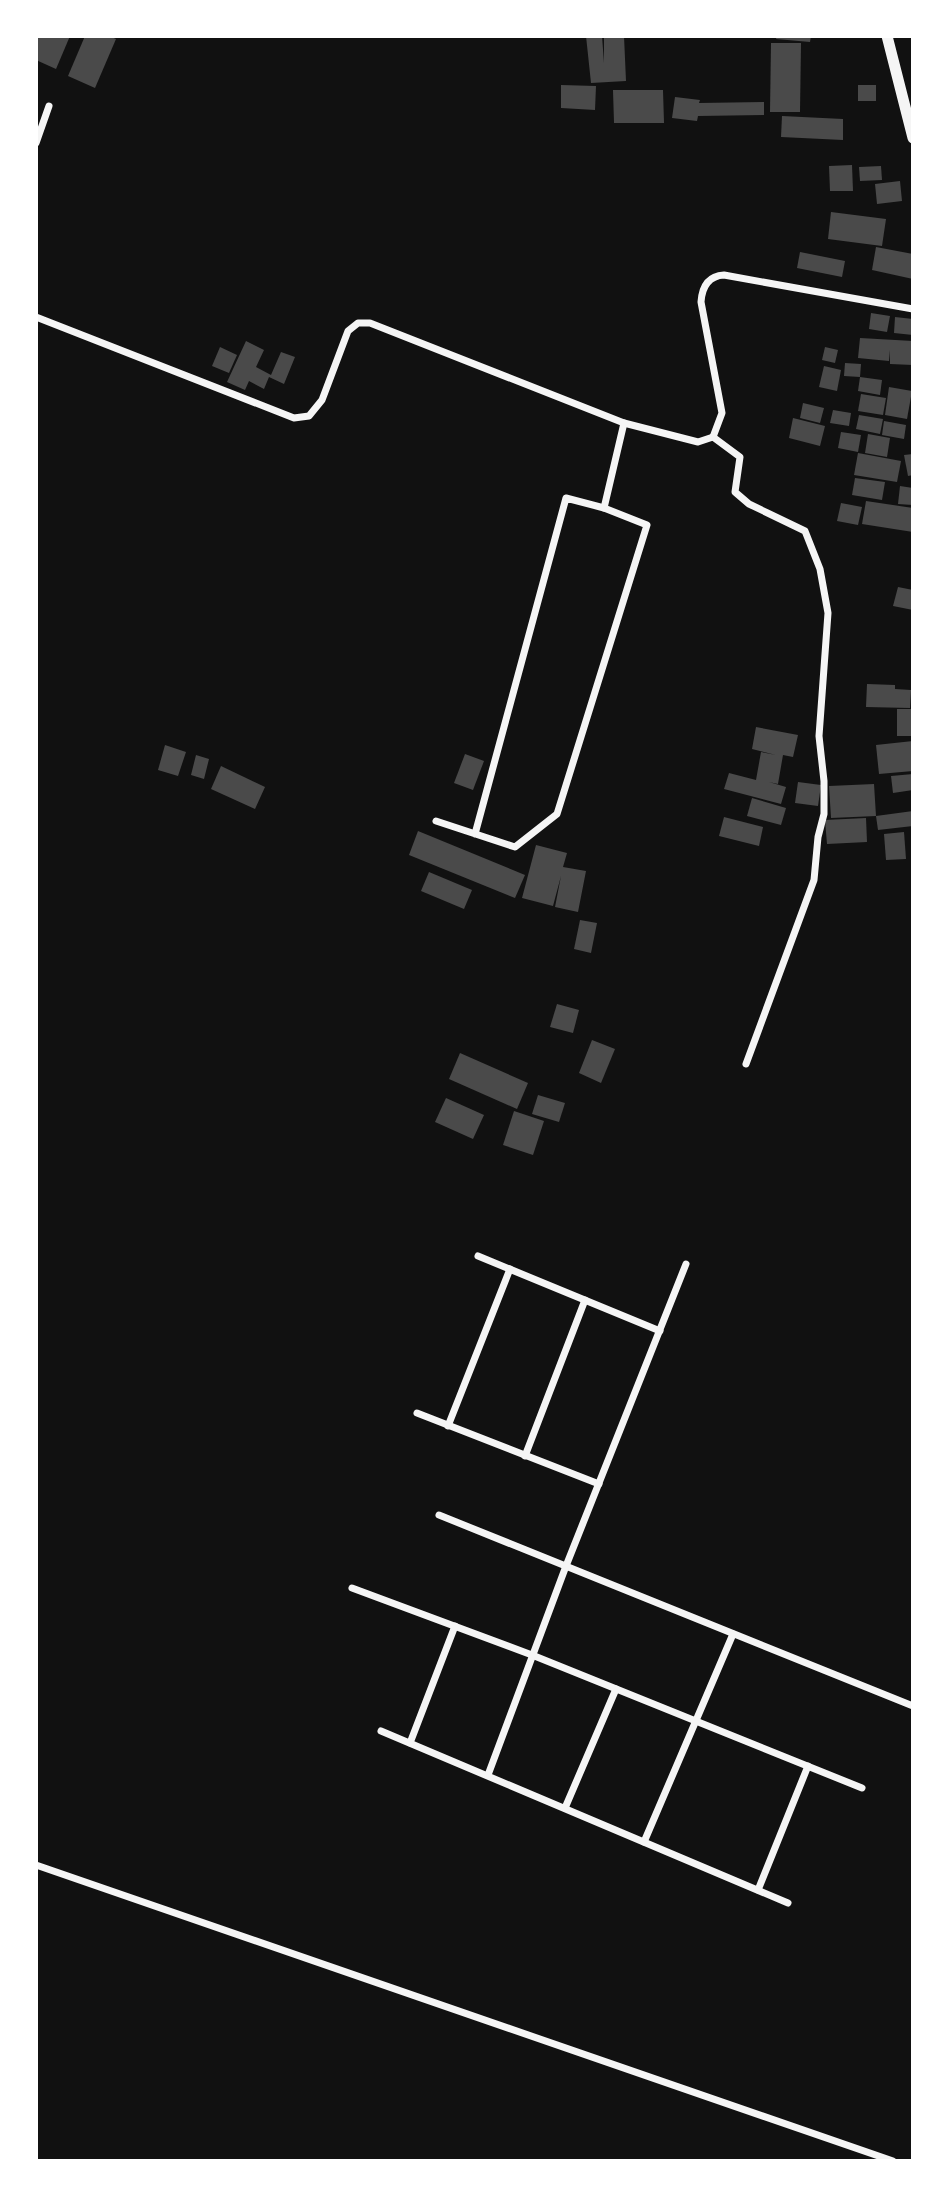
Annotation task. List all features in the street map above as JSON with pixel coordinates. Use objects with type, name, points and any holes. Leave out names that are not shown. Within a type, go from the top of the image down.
[{"type":"main road","points":[[887,36],[913,138]]},
{"type":"street","points":[[36,143],[49,106]]},
{"type":"street","points":[[713,437],[722,413],[701,302],[707,282],[714,276],[724,275],[913,309]]},
{"type":"street","points":[[36,317],[294,418],[309,416],[322,400],[348,331],[358,323],[370,323],[624,423],[698,442],[713,437]]},
{"type":"street","points":[[604,508],[624,423]]},
{"type":"street","points":[[713,437],[740,457],[735,492],[749,504],[805,531],[820,569],[828,613],[819,736],[824,814],[818,837],[814,880],[746,1064]]},
{"type":"street","points":[[436,821],[475,834],[515,847],[557,814],[647,525],[604,508],[566,498],[475,834]]},
{"type":"street","points":[[478,1256],[660,1331]]},
{"type":"street","points":[[488,1775],[566,1566],[686,1264]]},
{"type":"street","points":[[448,1426],[510,1269]]},
{"type":"street","points":[[525,1456],[585,1300]]},
{"type":"street","points":[[417,1413],[599,1484]]},
{"type":"street","points":[[439,1515],[913,1706]]},
{"type":"street","points":[[352,1588],[532,1655],[862,1788]]},
{"type":"street","points":[[410,1743],[455,1626]]},
{"type":"street","points":[[644,1842],[733,1634]]},
{"type":"street","points":[[565,1808],[616,1689]]},
{"type":"street","points":[[381,1731],[788,1903]]},
{"type":"street","points":[[758,1890],[808,1766]]},
{"type":"street","points":[[36,1865],[893,2161]]},
{"type":"building","points":[[36,36],[70,36],[56,69],[36,60]]},
{"type":"building","points":[[85,36],[116,39],[95,88],[68,76]]},
{"type":"building","points":[[586,36],[602,36],[604,63],[604,36],[624,36],[626,81],[591,83]]},
{"type":"building","points":[[777,36],[811,36],[810,42],[776,39]]},
{"type":"building","points":[[771,43],[801,43],[800,112],[770,112]]},
{"type":"building","points":[[561,85],[596,86],[595,110],[561,108]]},
{"type":"building","points":[[858,85],[876,85],[876,101],[858,101]]},
{"type":"building","points":[[613,90],[663,90],[664,123],[614,123]]},
{"type":"building","points":[[675,97],[700,100],[699,103],[764,102],[764,115],[698,116],[697,121],[672,118]]},
{"type":"building","points":[[782,116],[843,119],[843,140],[781,137]]},
{"type":"building","points":[[852,165],[853,191],[830,191],[829,166]]},
{"type":"building","points":[[881,166],[882,180],[860,181],[859,167]]},
{"type":"building","points":[[900,181],[902,201],[877,204],[875,184]]},
{"type":"building","points":[[831,212],[886,219],[882,246],[828,239]]},
{"type":"building","points":[[876,247],[913,254],[913,279],[872,270]]},
{"type":"building","points":[[800,252],[845,261],[842,277],[797,268]]},
{"type":"building","points":[[871,313],[890,316],[887,332],[869,329]]},
{"type":"building","points":[[895,317],[913,319],[913,335],[894,333]]},
{"type":"building","points":[[860,338],[913,341],[913,365],[890,364],[890,350],[889,361],[858,358]]},
{"type":"building","points":[[246,341],[264,350],[256,367],[271,375],[281,352],[295,357],[284,384],[269,377],[264,389],[249,381],[245,390],[227,382]]},
{"type":"building","points":[[220,347],[237,355],[229,373],[212,366]]},
{"type":"building","points":[[825,347],[838,350],[835,363],[822,360]]},
{"type":"building","points":[[845,363],[861,364],[860,377],[844,376]]},
{"type":"building","points":[[824,366],[841,370],[837,391],[819,387]]},
{"type":"building","points":[[860,377],[882,380],[880,395],[858,391]]},
{"type":"building","points":[[889,387],[912,391],[907,419],[885,415]]},
{"type":"building","points":[[861,394],[886,398],[883,415],[858,411]]},
{"type":"building","points":[[803,403],[824,408],[820,423],[800,418]]},
{"type":"building","points":[[833,410],[851,413],[849,426],[830,423]]},
{"type":"building","points":[[859,415],[883,419],[880,434],[856,429]]},
{"type":"building","points":[[793,418],[825,426],[820,446],[789,438]]},
{"type":"building","points":[[884,421],[906,425],[904,439],[882,435]]},
{"type":"building","points":[[841,432],[861,435],[858,452],[838,448]]},
{"type":"building","points":[[868,434],[890,438],[887,457],[865,453]]},
{"type":"building","points":[[858,453],[901,461],[897,482],[854,475]]},
{"type":"building","points":[[913,454],[913,475],[908,476],[904,455]]},
{"type":"building","points":[[855,478],[885,482],[882,500],[852,495]]},
{"type":"building","points":[[900,486],[913,488],[913,505],[898,504]]},
{"type":"building","points":[[866,501],[913,508],[913,532],[862,524]]},
{"type":"building","points":[[841,503],[862,507],[858,525],[837,521]]},
{"type":"building","points":[[898,587],[913,590],[913,610],[893,606]]},
{"type":"building","points":[[867,684],[895,685],[895,689],[911,690],[910,708],[866,707]]},
{"type":"building","points":[[897,709],[913,709],[913,736],[897,736]]},
{"type":"building","points":[[756,727],[798,735],[793,757],[783,755],[778,784],[769,782],[786,787],[781,804],[724,789],[729,773],[756,780],[761,752],[776,755],[752,749]]},
{"type":"building","points":[[913,741],[913,771],[879,774],[876,745]]},
{"type":"building","points":[[165,745],[186,752],[178,776],[158,770]]},
{"type":"building","points":[[465,754],[484,761],[473,790],[454,783]]},
{"type":"building","points":[[196,755],[209,759],[204,779],[191,775]]},
{"type":"building","points":[[221,766],[265,787],[255,809],[211,789]]},
{"type":"building","points":[[913,774],[913,790],[893,793],[891,776]]},
{"type":"building","points":[[798,782],[821,785],[818,806],[795,803]]},
{"type":"building","points":[[874,784],[876,816],[831,818],[829,786]]},
{"type":"building","points":[[752,798],[786,808],[781,825],[747,816]]},
{"type":"building","points":[[913,811],[913,826],[878,830],[876,816]]},
{"type":"building","points":[[724,817],[763,827],[759,846],[719,836]]},
{"type":"building","points":[[866,818],[867,842],[827,844],[825,820]]},
{"type":"building","points":[[418,831],[525,875],[515,898],[409,855]]},
{"type":"building","points":[[904,832],[906,859],[886,860],[884,834]]},
{"type":"building","points":[[536,845],[567,853],[563,867],[586,871],[578,912],[555,907],[561,876],[553,906],[522,898]]},
{"type":"building","points":[[429,872],[472,890],[464,909],[421,891]]},
{"type":"building","points":[[580,920],[597,923],[591,953],[574,949]]},
{"type":"building","points":[[557,1004],[579,1010],[573,1033],[550,1027]]},
{"type":"building","points":[[592,1040],[615,1049],[601,1083],[579,1073]]},
{"type":"building","points":[[460,1053],[528,1083],[517,1109],[449,1079]]},
{"type":"building","points":[[538,1095],[565,1103],[559,1122],[532,1114]]},
{"type":"building","points":[[446,1098],[484,1115],[473,1139],[435,1122]]},
{"type":"building","points":[[514,1111],[544,1121],[533,1155],[503,1145]]}]
